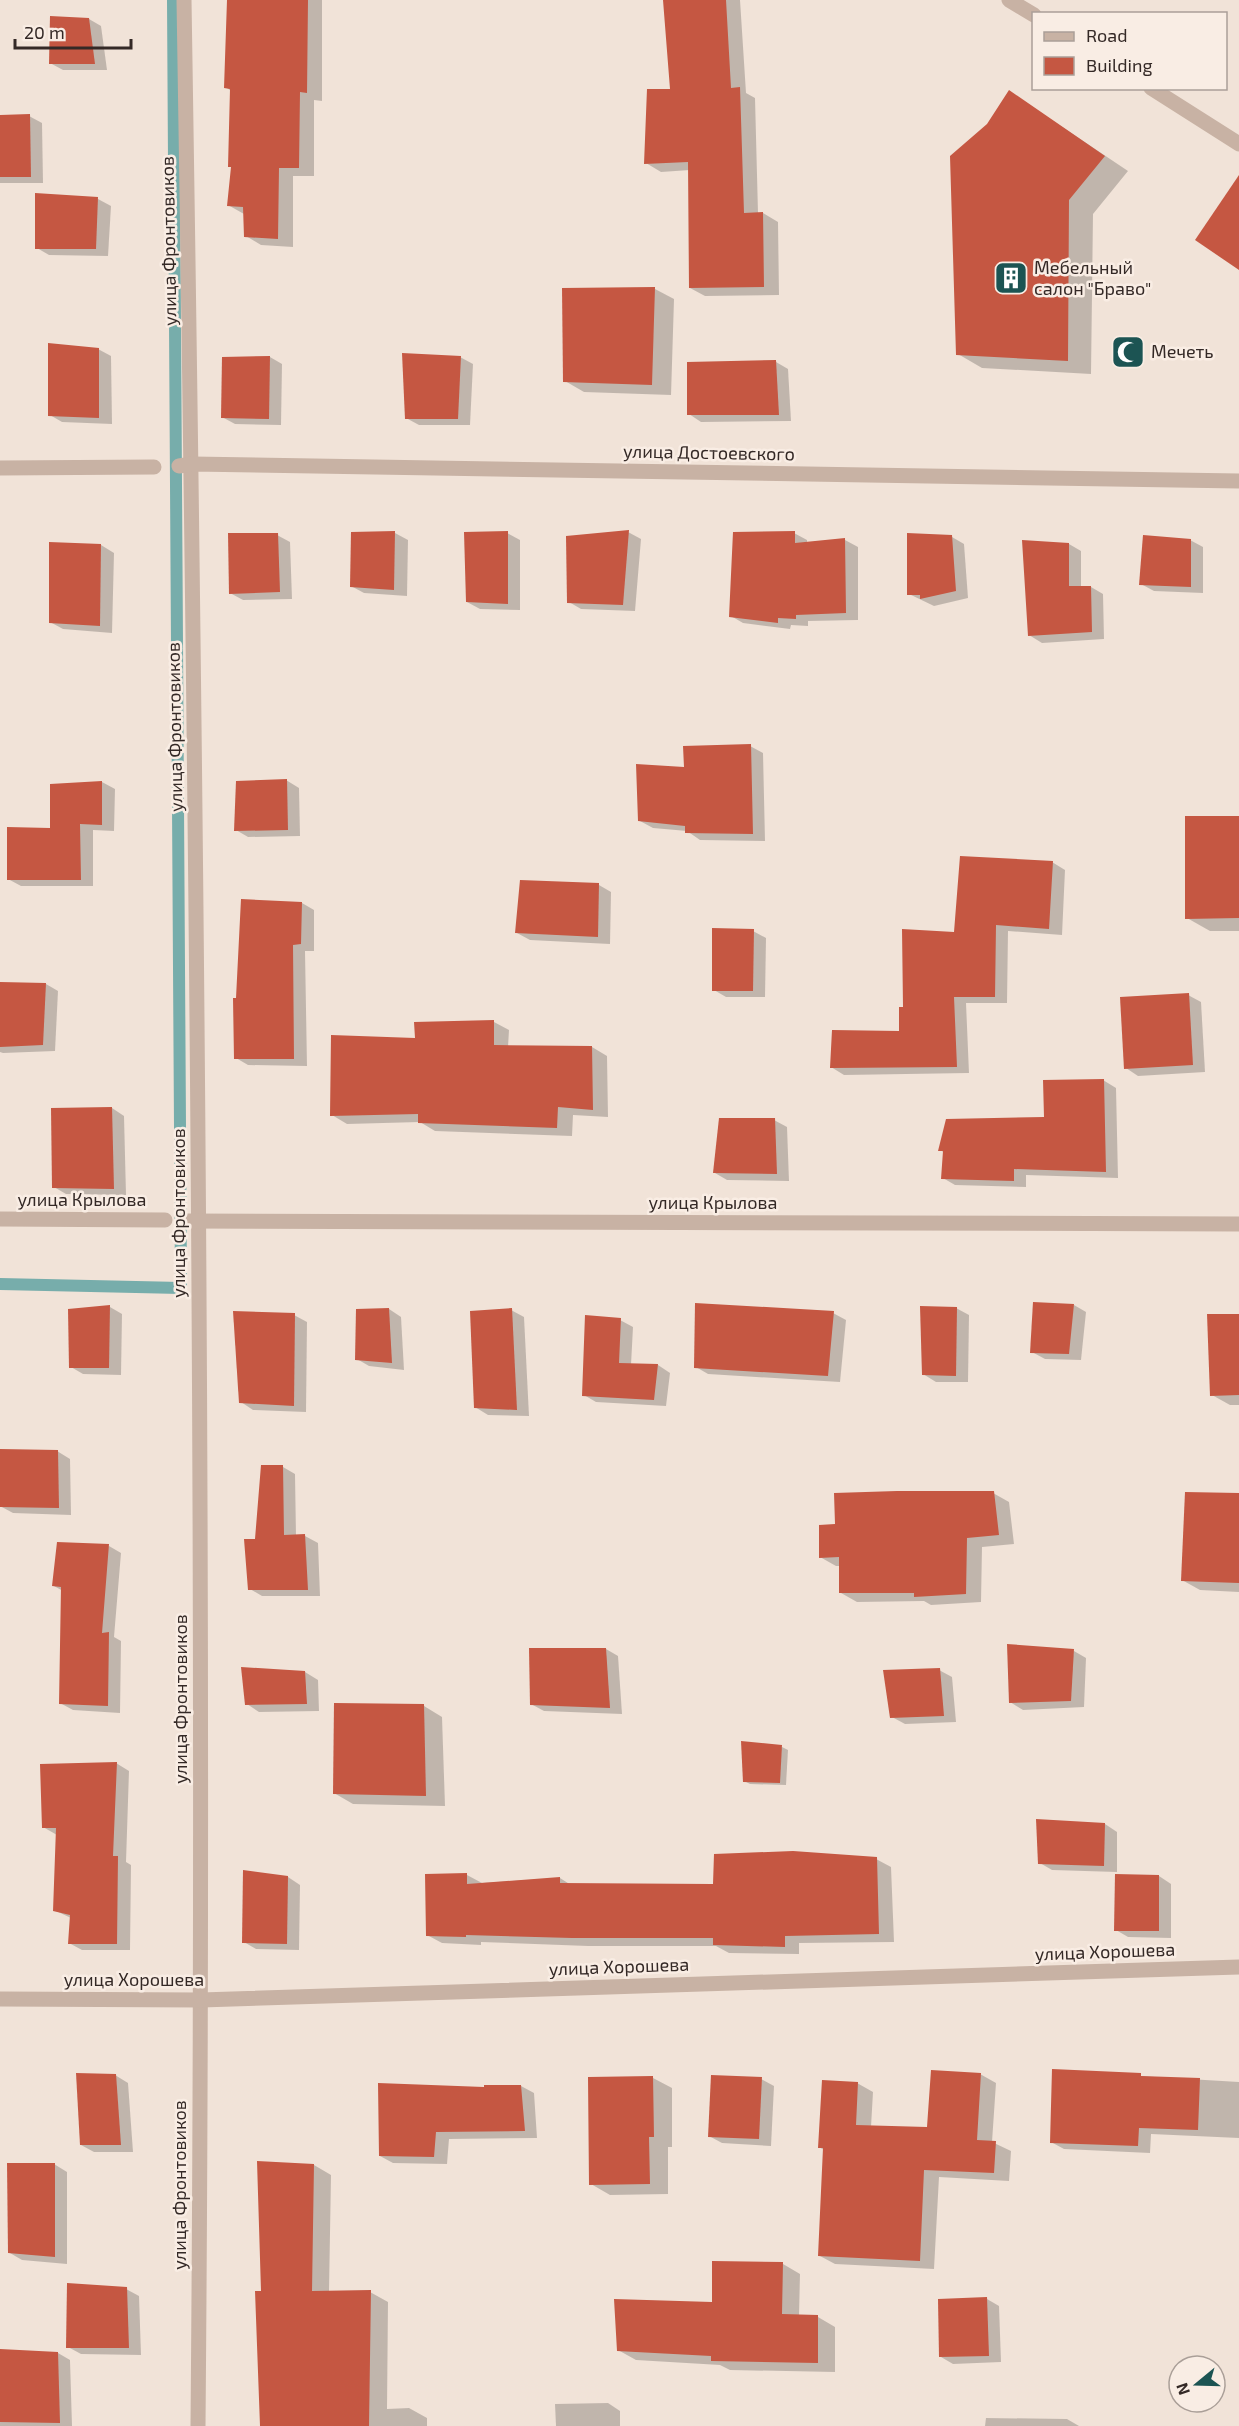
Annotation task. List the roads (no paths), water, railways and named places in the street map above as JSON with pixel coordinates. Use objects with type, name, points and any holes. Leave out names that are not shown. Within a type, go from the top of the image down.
[{"type":"street","name":"улица Фронтовиков","points":[[184,0],[185,465],[201,2000],[198,2426]]},
{"type":"street","points":[[1009,0],[1032,14]]},
{"type":"street","points":[[1154,90],[1239,144]]},
{"type":"street","name":"улица Достоевского","points":[[185,465],[1239,481]]},
{"type":"street","points":[[0,468],[154,467]]},
{"type":"street","name":"улица Крылова","points":[[0,1219],[165,1220]]},
{"type":"street","name":"улица Крылова","points":[[193,1221],[1239,1224]]},
{"type":"street","name":"улица Хорошева","points":[[0,1999],[201,2000],[1239,1967]]},
{"type":"waterway","points":[[0,1284],[181,1288],[173,0]]},
{"type":"place","name":"Мебельный салон \"Браво\"","points":[[1011,278]]},
{"type":"place","name":"Мечеть","points":[[1128,352]]}]
